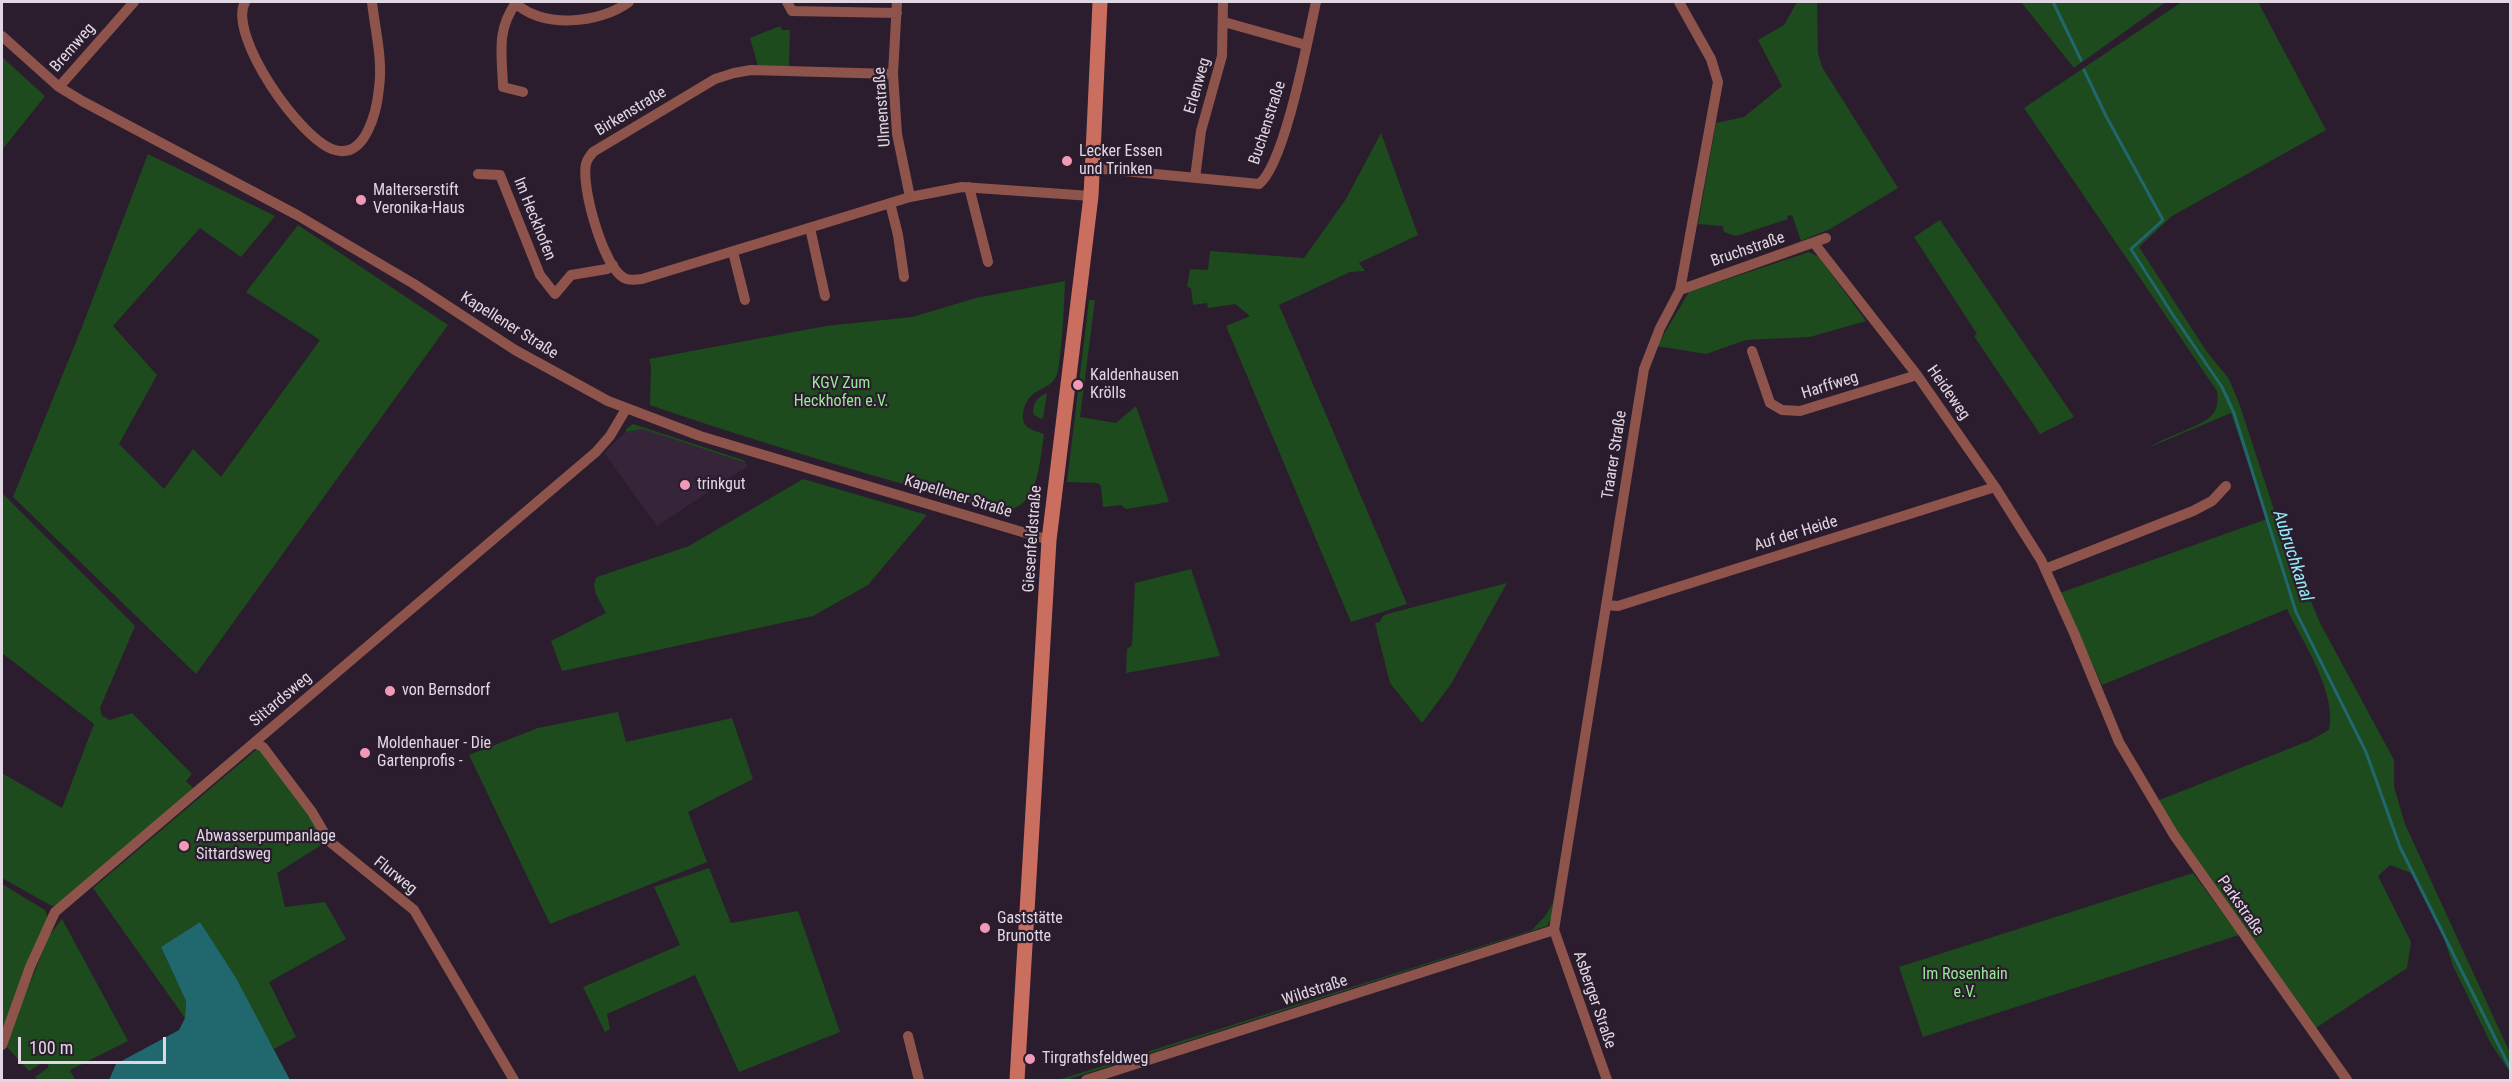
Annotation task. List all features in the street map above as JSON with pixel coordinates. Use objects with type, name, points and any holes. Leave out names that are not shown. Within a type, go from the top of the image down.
[{"type":"main road","name":"Giesenfeldstraße","points":[[1017,1080],[1049,540],[1091,196],[1100,2]]},
{"type":"street","points":[[245,2],[243,4],[244,22],[252,49],[261,72],[275,94],[293,116],[320,141],[333,150],[343,151],[353,149],[362,141],[373,116],[379,88],[380,62],[372,2]]},
{"type":"street","points":[[523,92],[503,87],[501,39],[506,17],[515,2],[527,12],[556,20],[578,20],[603,15],[630,2]]},
{"type":"street","points":[[787,2],[792,11],[842,7],[897,13]]},
{"type":"street","name":"Ulmenstraße","points":[[897,2],[894,74],[897,134],[909,197]]},
{"type":"street","name":"Erlenweg","points":[[1195,178],[1201,131],[1222,56],[1223,2]]},
{"type":"street","name":"Buchenstraße","points":[[1093,168],[1247,185],[1259,184],[1266,179],[1278,154],[1316,2]]},
{"type":"street","name":"Traarer Straße","points":[[1554,930],[1644,369],[1660,328],[1680,290],[1718,82],[1711,59],[1679,2]]},
{"type":"street","name":"Bremweg","points":[[59,87],[131,3]]},
{"type":"street","points":[[1224,22],[1306,45]]},
{"type":"street","name":"Kapellener Straße","points":[[2,36],[59,87],[151,139],[297,215],[414,284],[515,350],[626,409],[700,436],[1049,540]]},
{"type":"street","name":"Birkenstraße","points":[[613,265],[595,225],[587,193],[586,161],[593,152],[715,80],[734,72],[751,70],[894,74]]},
{"type":"street","name":"Im Heckhofen","points":[[478,174],[500,175],[540,275],[555,294],[571,275],[607,269],[613,265]]},
{"type":"street","points":[[969,187],[988,262]]},
{"type":"street","points":[[613,265],[620,275],[629,280],[642,279],[909,197],[969,187],[1091,196]]},
{"type":"street","points":[[890,203],[898,235],[904,277]]},
{"type":"street","points":[[810,228],[825,296]]},
{"type":"street","name":"Bruchstraße","points":[[1680,290],[1826,238]]},
{"type":"street","name":"Heideweg","points":[[1814,243],[1917,375],[1995,487],[2045,569],[2119,742]]},
{"type":"street","points":[[733,252],[745,300]]},
{"type":"street","name":"Harffweg","points":[[1752,351],[1770,403],[1782,410],[1800,411],[1917,375]]},
{"type":"street","name":"Sittardsweg","points":[[2,1045],[30,967],[54,912],[596,452],[610,436],[626,409]]},
{"type":"street","points":[[2045,569],[2193,511],[2212,501],[2226,486]]},
{"type":"street","name":"Auf der Heide","points":[[1606,605],[1618,606],[1995,487]]},
{"type":"street","name":"Parkstraße","points":[[2119,742],[2174,835],[2347,1080]]},
{"type":"street","name":"Flurweg","points":[[254,743],[263,747],[312,812],[329,841],[414,910],[513,1080]]},
{"type":"street","name":"Wildstraße","points":[[1086,1080],[1554,930]]},
{"type":"street","name":"Asberger Straße","points":[[1554,930],[1607,1080]]},
{"type":"street","points":[[908,1036],[918,1080]]},
{"type":"shaded area","points":[[642,429],[746,463],[748,466],[657,526],[604,453],[626,432]]},
{"type":"shaded area","points":[[200,922],[236,978],[290,1080],[109,1080],[116,1064],[179,1030],[185,1018],[186,1001],[161,947]]},
{"type":"green space","points":[[1797,2],[1817,2],[1818,53],[1822,67],[1898,188],[1830,229],[1801,241],[1792,215],[1787,216],[1788,219],[1736,236],[1724,232],[1723,226],[1698,224],[1716,123],[1744,117],[1782,86],[1758,40],[1784,25]]},
{"type":"green space","points":[[2021,2],[2166,2],[2074,68]]},
{"type":"green space","points":[[2182,2],[2258,2],[2326,130],[2172,216],[2139,247],[2207,352],[2229,379],[2280,528],[2320,623],[2394,760],[2394,787],[2405,824],[2510,1053],[2510,1072],[2491,1044],[2453,966],[2438,920],[2411,873],[2390,865],[2378,876],[2411,942],[2407,968],[2314,1029],[2178,836],[2157,801],[2311,740],[2329,730],[2330,715],[2323,684],[2287,609],[2102,685],[2060,593],[2267,519],[2231,413],[2150,447],[2210,417],[2217,405],[2217,391],[2024,108]]},
{"type":"green space","points":[[780,26],[782,30],[790,30],[789,67],[758,66],[750,38]]},
{"type":"green space","points":[[2,57],[45,96],[2,150]]},
{"type":"green space","points":[[1381,133],[1418,235],[1359,263],[1365,271],[1350,272],[1279,305],[1407,604],[1351,622],[1226,326],[1250,316],[1235,304],[1208,308],[1207,303],[1193,305],[1191,288],[1187,287],[1190,269],[1208,270],[1210,251],[1304,258],[1346,199]]},
{"type":"green space","points":[[148,154],[275,216],[241,257],[200,228],[113,326],[157,375],[119,444],[164,489],[193,449],[221,477],[320,340],[246,292],[298,225],[448,325],[196,674],[13,497],[82,327]]},
{"type":"green space","points":[[1940,220],[2074,417],[2040,434],[1974,336],[1977,334],[1914,237]]},
{"type":"green space","points":[[1809,252],[1819,257],[1866,321],[1810,337],[1746,340],[1706,354],[1657,346],[1689,292]]},
{"type":"green space","name":"KGV Zum Heckhofen e.V.","points":[[1065,281],[1058,372],[1050,384],[1029,398],[1023,414],[1026,425],[1044,434],[1038,473],[1028,497],[1020,505],[1009,509],[994,509],[864,473],[650,405],[651,366],[649,359],[826,326],[912,317],[976,298]]},
{"type":"green space","points":[[1089,300],[1095,300],[1080,417],[1116,423],[1136,406],[1169,502],[1126,509],[1121,505],[1103,507],[1101,486],[1098,483],[1067,482]]},
{"type":"green space","points":[[1047,393],[1042,419],[1034,415],[1033,408],[1038,399]]},
{"type":"green space","points":[[633,424],[743,460],[746,463],[642,429],[626,432],[626,429]]},
{"type":"green space","points":[[803,479],[927,515],[868,585],[813,616],[562,671],[551,641],[606,613],[594,586],[597,577],[689,546]]},
{"type":"green space","points":[[2,493],[135,626],[100,708],[102,716],[110,720],[132,713],[192,774],[186,781],[194,789],[57,905],[52,906],[2,878],[2,773],[62,808],[94,724],[2,653]]},
{"type":"green space","points":[[1191,569],[1220,656],[1126,673],[1127,649],[1132,645],[1135,583]]},
{"type":"green space","points":[[1507,583],[1451,684],[1422,723],[1390,683],[1375,623],[1380,622],[1387,614]]},
{"type":"green space","points":[[1595,651],[1554,914],[1547,926],[1066,1080],[1058,1080],[1532,930],[1546,915],[1553,903]]},
{"type":"green space","points":[[618,712],[626,742],[732,718],[753,779],[688,812],[707,862],[550,924],[469,755],[538,728]]},
{"type":"green space","points":[[257,749],[262,751],[310,815],[326,842],[277,873],[285,907],[325,902],[346,939],[269,982],[296,1037],[274,1049],[200,922],[161,947],[186,1001],[185,1018],[93,888]]},
{"type":"green space","points":[[709,868],[731,923],[798,911],[840,1032],[739,1072],[695,975],[607,1014],[610,1029],[605,1032],[583,987],[680,945],[654,887]]},
{"type":"green space","name":"Im Rosenhain e.V.","points":[[2193,873],[2239,935],[1923,1037],[1899,967]]},
{"type":"green space","points":[[2,884],[45,910],[48,918],[2,1034]]},
{"type":"green space","points":[[62,919],[128,1041],[70,1070],[75,1080],[38,1080],[35,1077],[49,1067],[45,1061],[29,1071],[5,1045],[49,936]]},
{"type":"waterway","name":"Aubruchkanal","points":[[2053,2],[2081,60]]},
{"type":"waterway","name":"Aubruchkanal","points":[[2084,70],[2106,116],[2163,220],[2131,249],[2222,387],[2234,413],[2296,612],[2366,752],[2400,847],[2510,1068]]},
{"type":"place","name":"Lecker Essen und Trinken","points":[[1067,161]]},
{"type":"place","name":"Malterserstift Veronika-Haus","points":[[361,200]]},
{"type":"place","name":"Kaldenhausen Krölls","points":[[1078,385]]},
{"type":"place","name":"trinkgut","points":[[685,485]]},
{"type":"place","name":"von Bernsdorf","points":[[390,691]]},
{"type":"place","name":"Moldenhauer - Die Gartenprofis -","points":[[365,753]]},
{"type":"place","name":"Abwasserpumpanlage Sittardsweg","points":[[184,846]]},
{"type":"place","name":"Gaststätte Brunotte","points":[[985,928]]},
{"type":"place","name":"Tirgrathsfeldweg","points":[[1030,1059]]}]
